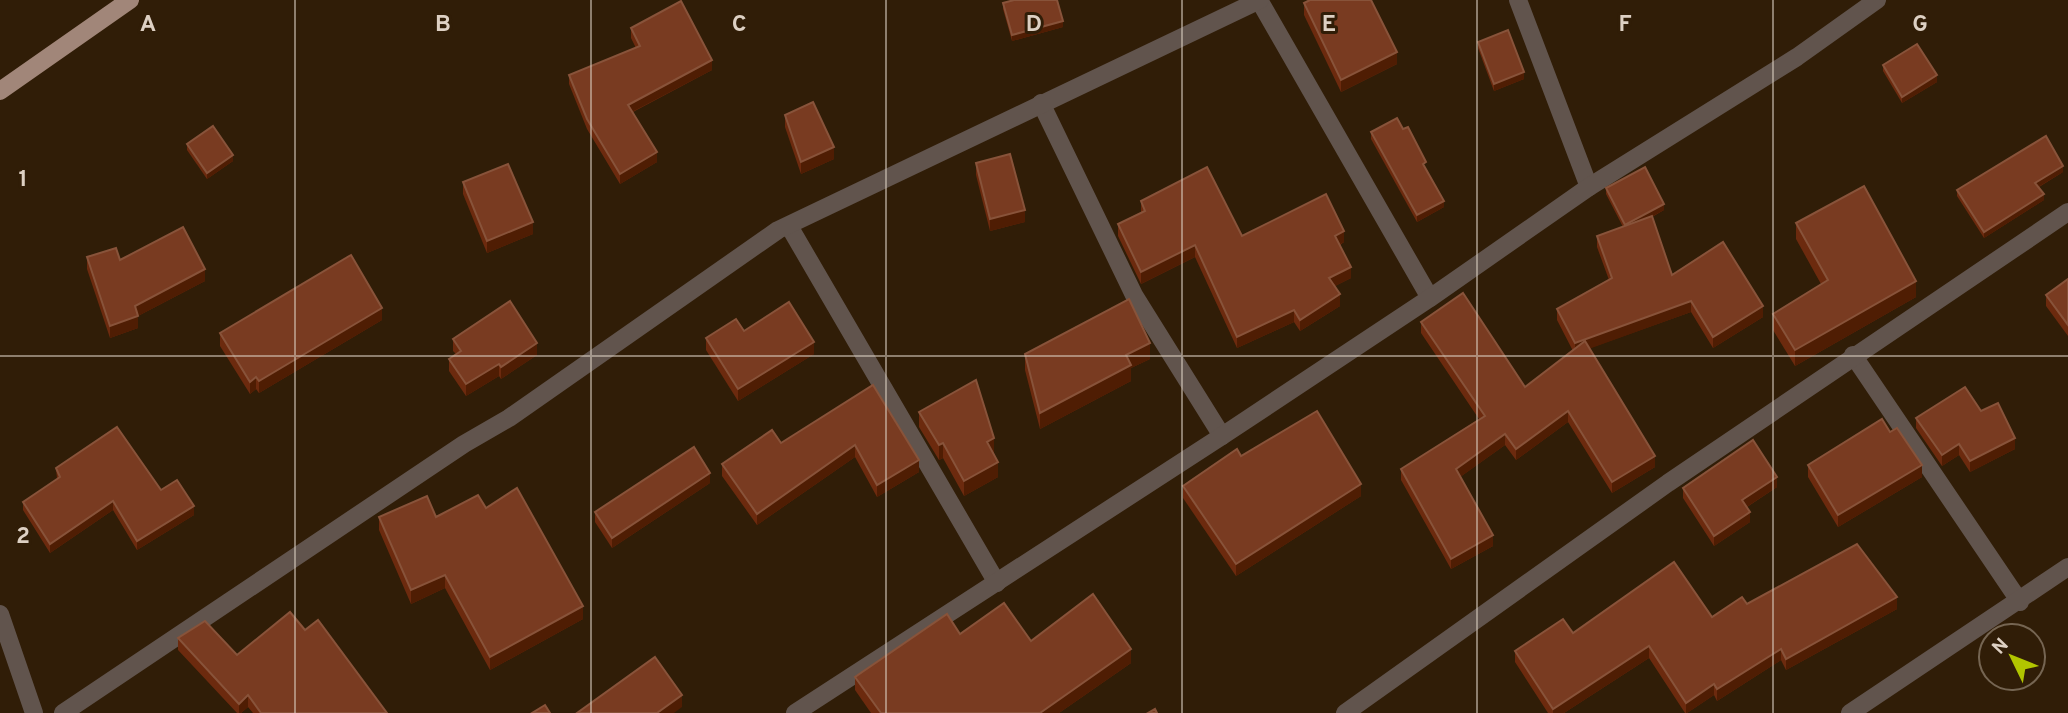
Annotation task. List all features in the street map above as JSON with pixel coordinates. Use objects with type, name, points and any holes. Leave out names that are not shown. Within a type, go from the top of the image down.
[{"type":"main road","points":[[0,91],[130,0]]},
{"type":"street","points":[[63,713],[453,452],[509,418],[789,226],[1259,0],[1430,298]]},
{"type":"street","points":[[1518,0],[1589,187]]},
{"type":"street","points":[[795,713],[1222,436],[1430,298],[1589,187],[1797,57],[1877,0]]},
{"type":"street","points":[[1041,103],[1135,295],[1222,436]]},
{"type":"street","points":[[1345,713],[1853,355],[2068,212]]},
{"type":"street","points":[[789,226],[997,583]]},
{"type":"street","points":[[1853,355],[2020,601]]},
{"type":"street","points":[[1850,713],[2068,567]]},
{"type":"street","points":[[0,614],[34,713]]},
{"type":"building","points":[[1014,0],[1057,0],[1063,21],[1012,35],[1003,3]]},
{"type":"building","points":[[1310,0],[1371,0],[1397,52],[1341,80],[1304,3]]},
{"type":"building","points":[[681,1],[712,60],[628,105],[657,152],[620,174],[587,119],[569,75],[640,46],[631,28]]},
{"type":"building","points":[[1508,30],[1524,72],[1494,84],[1478,42]]},
{"type":"building","points":[[1917,44],[1937,75],[1902,97],[1883,65]]},
{"type":"building","points":[[813,102],[834,147],[801,162],[785,115]]},
{"type":"building","points":[[1397,118],[1403,129],[1408,127],[1426,162],[1423,164],[1444,201],[1417,215],[1371,132]]},
{"type":"building","points":[[213,126],[233,155],[207,173],[187,144]]},
{"type":"building","points":[[2046,136],[2063,166],[2035,183],[2044,194],[1984,232],[1957,190]]},
{"type":"building","points":[[1010,154],[1025,210],[990,219],[976,163]]},
{"type":"building","points":[[508,164],[533,222],[487,241],[463,182]]},
{"type":"building","points":[[1207,167],[1242,236],[1326,194],[1344,231],[1335,236],[1351,267],[1329,278],[1340,294],[1300,320],[1294,310],[1237,337],[1195,245],[1141,272],[1118,224],[1145,211],[1141,201]]},
{"type":"building","points":[[1645,167],[1664,204],[1625,225],[1606,188]]},
{"type":"building","points":[[1864,186],[1916,281],[1795,350],[1773,314],[1828,280],[1796,223]]},
{"type":"building","points":[[1652,216],[1672,275],[1723,242],[1763,306],[1713,337],[1691,301],[1575,343],[1557,309],[1612,278],[1597,236]]},
{"type":"building","points":[[183,227],[205,269],[135,306],[138,316],[110,326],[87,257],[116,248],[120,260]]},
{"type":"building","points":[[351,255],[382,308],[259,381],[256,377],[250,382],[220,333]]},
{"type":"building","points":[[2068,279],[2068,325],[2046,295]]},
{"type":"building","points":[[1463,293],[1525,387],[1585,341],[1655,456],[1612,482],[1568,411],[1516,449],[1505,434],[1456,469],[1493,535],[1451,559],[1401,469],[1485,416],[1421,322]]},
{"type":"building","points":[[1129,299],[1150,343],[1126,355],[1131,365],[1040,413],[1025,354]]},
{"type":"building","points":[[510,301],[537,343],[501,367],[499,364],[466,384],[449,359],[461,351],[453,339]]},
{"type":"building","points":[[789,302],[814,342],[738,389],[706,338],[736,319],[744,331]]},
{"type":"building","points":[[976,380],[994,438],[987,442],[998,462],[964,481],[943,443],[939,445],[919,412]]},
{"type":"building","points":[[873,385],[919,460],[877,485],[855,445],[757,514],[722,464],[772,430],[781,443]]},
{"type":"building","points":[[1965,387],[1981,411],[1998,403],[2015,438],[1970,461],[1959,444],[1942,455],[1916,418]]},
{"type":"building","points":[[1317,411],[1361,484],[1236,564],[1183,486],[1237,449],[1241,456]]},
{"type":"building","points":[[1882,419],[1890,432],[1897,428],[1922,465],[1838,515],[1808,465]]},
{"type":"building","points":[[117,427],[161,490],[177,480],[194,506],[137,541],[113,501],[50,544],[23,502],[60,477],[56,468]]},
{"type":"building","points":[[1753,440],[1777,477],[1742,500],[1750,512],[1714,536],[1683,488]]},
{"type":"building","points":[[694,447],[710,473],[612,538],[595,512]]},
{"type":"building","points":[[517,488],[583,606],[490,657],[445,575],[411,590],[379,517],[427,496],[436,517],[478,495],[486,508]]},
{"type":"building","points":[[1857,544],[1897,597],[1786,659],[1781,649],[1717,689],[1714,684],[1686,703],[1649,646],[1553,709],[1515,651],[1563,619],[1573,633],[1674,562],[1712,617],[1742,597],[1747,604]]},
{"type":"building","points":[[1093,594],[1131,649],[1040,713],[881,713],[855,677],[947,614],[960,634],[1004,603],[1031,641]]},
{"type":"building","points":[[290,612],[305,630],[318,620],[387,713],[261,713],[248,695],[239,704],[178,638],[205,621],[237,655]]},
{"type":"building","points":[[655,657],[682,695],[657,713],[577,713]]},
{"type":"building","points":[[545,705],[550,713],[532,713]]}]
